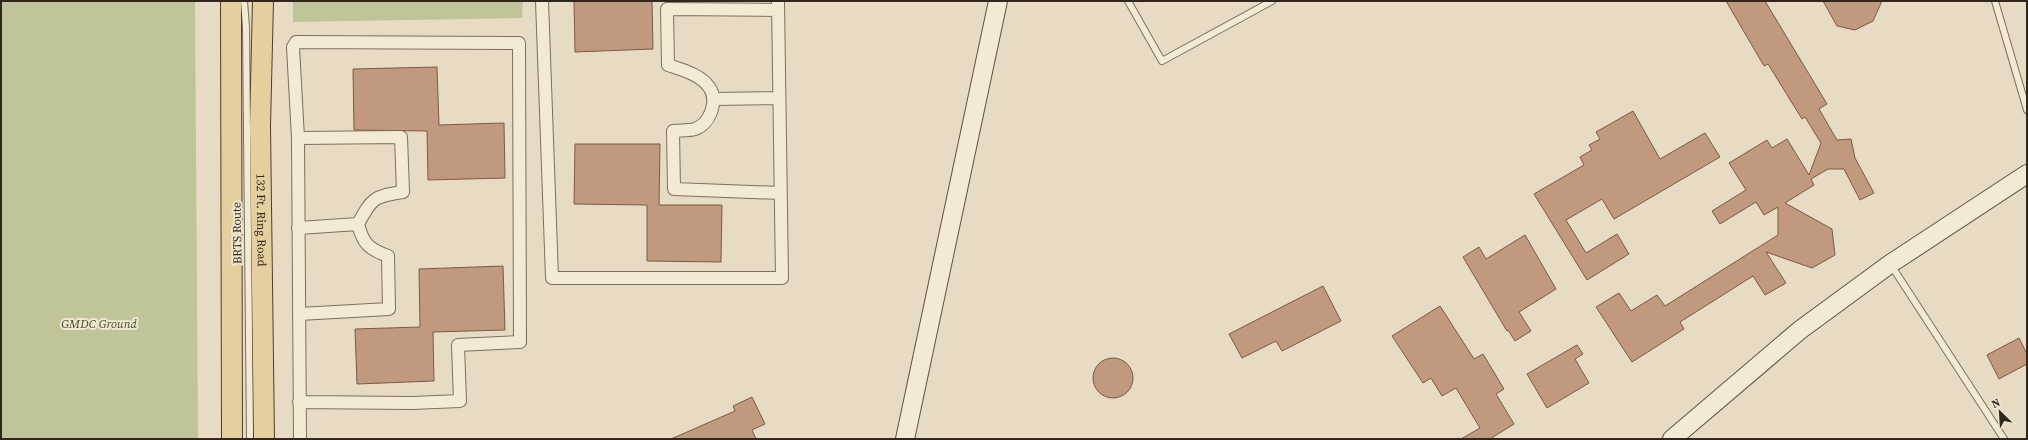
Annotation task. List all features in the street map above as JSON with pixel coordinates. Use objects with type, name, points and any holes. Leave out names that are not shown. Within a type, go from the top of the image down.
[{"type":"main road","points":[[231,1],[232,439]]},
{"type":"main road","name":"132 Ft. Ring Road","points":[[262,1],[260,126],[264,439]]},
{"type":"street","points":[[542,1],[552,278],[782,278],[778,6],[667,9],[668,65],[691,72],[709,87],[713,99],[710,117],[696,128],[673,131],[674,189],[780,193]]},
{"type":"street","points":[[905,439],[998,1]]},
{"type":"street","points":[[299,402],[412,403],[460,401],[458,345],[520,342],[519,43],[296,42],[293,47],[298,138],[299,402],[300,439]]},
{"type":"street","points":[[713,99],[779,98]]},
{"type":"street","points":[[298,138],[401,137],[403,192],[386,194],[370,202],[358,224],[361,238],[372,250],[388,256],[389,310],[299,314]]},
{"type":"street","points":[[1672,439],[1800,330],[1890,264],[2027,174]]},
{"type":"street","points":[[298,228],[358,224]]},
{"type":"lane","points":[[244,1],[246,27]]},
{"type":"lane","points":[[246,27],[248,1]]},
{"type":"lane","points":[[1128,1],[1162,61],[1272,1]]},
{"type":"lane","points":[[1995,1],[2027,110]]},
{"type":"lane","name":"BRTS Route","points":[[246,27],[250,439]]},
{"type":"lane","points":[[1890,264],[2004,439]]},
{"type":"green space","name":"GMDC Ground","points":[[1,1],[195,1],[198,439],[1,439]]},
{"type":"green space","points":[[293,1],[523,1],[522,18],[293,22]]},
{"type":"building","points":[[574,1],[652,1],[653,49],[575,52]]},
{"type":"building","points":[[1726,1],[1765,1],[1827,104],[1819,109],[1837,140],[1851,139],[1855,158],[1874,193],[1860,200],[1844,169],[1828,169],[1811,179],[1814,185],[1785,203],[1832,229],[1835,255],[1812,268],[1766,252],[1786,283],[1765,295],[1753,276],[1680,322],[1684,329],[1632,362],[1596,307],[1619,293],[1631,311],[1657,295],[1665,306],[1778,235],[1778,207],[1764,215],[1756,202],[1720,224],[1712,211],[1746,190],[1729,163],[1767,140],[1772,148],[1787,139],[1809,175],[1821,143],[1805,117],[1802,119],[1768,64],[1764,66]]},
{"type":"building","points":[[1823,1],[1882,1],[1873,21],[1855,30],[1837,26]]},
{"type":"building","points":[[437,67],[439,125],[504,123],[505,178],[428,180],[427,131],[354,130],[353,69]]},
{"type":"building","points":[[1633,111],[1660,159],[1705,133],[1720,157],[1614,219],[1602,199],[1566,220],[1586,253],[1617,234],[1629,254],[1587,280],[1534,194],[1584,165],[1580,157],[1592,150],[1589,145],[1600,139],[1596,132]]},
{"type":"building","points":[[575,144],[660,144],[659,205],[722,205],[721,262],[647,261],[647,205],[574,204]]},
{"type":"building","points":[[1525,235],[1556,289],[1519,312],[1531,331],[1515,341],[1508,330],[1507,331],[1463,257],[1479,247],[1486,259]]},
{"type":"building","points":[[503,266],[505,330],[433,332],[434,381],[357,384],[355,329],[420,327],[419,269]]},
{"type":"building","points":[[1323,286],[1341,321],[1282,351],[1276,341],[1242,358],[1229,334]]},
{"type":"building","points":[[1440,306],[1474,359],[1483,354],[1504,389],[1496,394],[1514,424],[1490,439],[1461,439],[1480,428],[1456,388],[1442,396],[1431,378],[1423,383],[1392,336]]},
{"type":"building","points":[[2019,338],[2027,354],[2027,364],[1999,379],[1987,355]]},
{"type":"building","points":[[1577,345],[1583,354],[1575,359],[1589,383],[1547,408],[1527,374]]},
{"type":"building","points":[[1117,358],[1124,361],[1130,367],[1133,378],[1132,386],[1124,395],[1117,398],[1109,398],[1102,395],[1094,386],[1093,374],[1096,367],[1105,359]]},
{"type":"building","points":[[752,397],[765,424],[752,430],[756,439],[671,439],[735,411],[733,406]]}]
